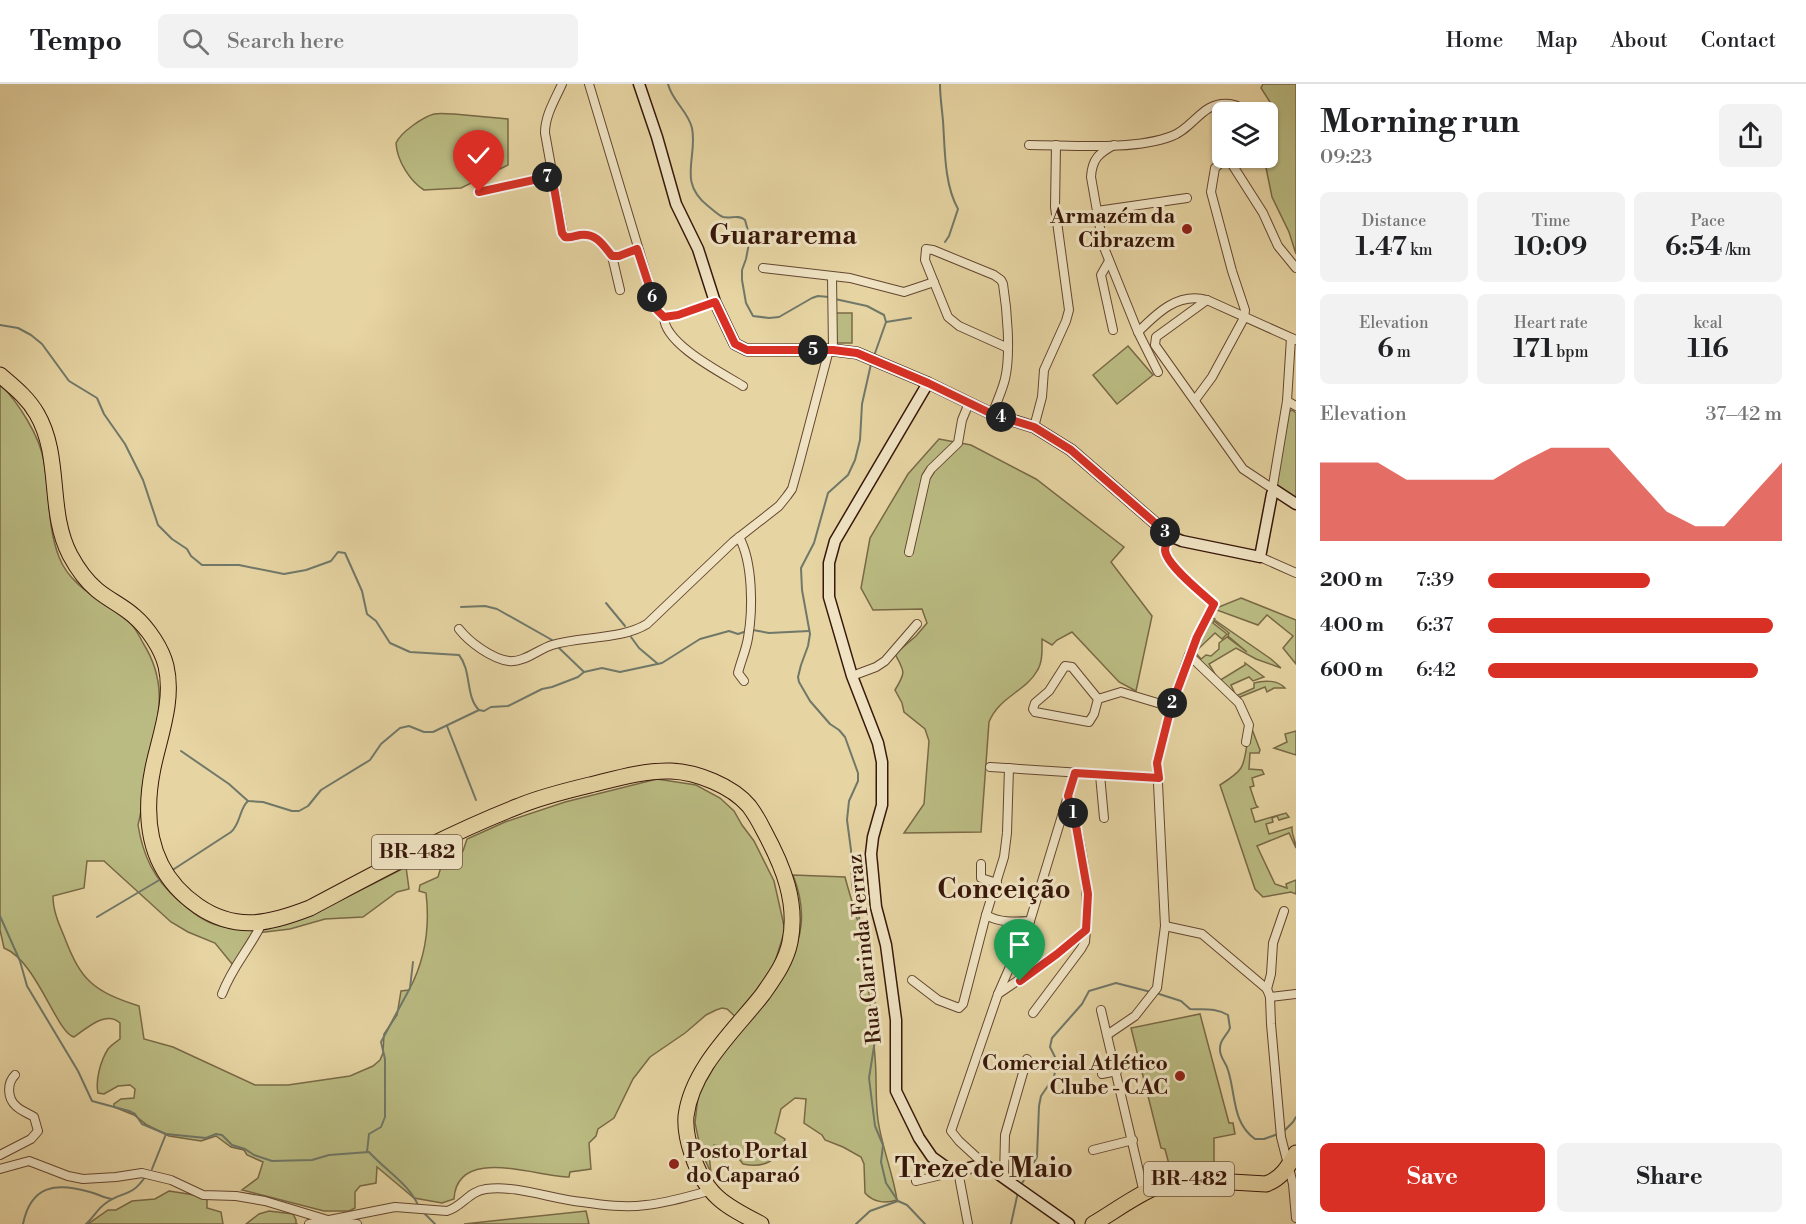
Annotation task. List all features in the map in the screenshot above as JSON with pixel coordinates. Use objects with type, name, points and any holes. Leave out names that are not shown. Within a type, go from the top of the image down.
[{"type":"highway","name":"BR-482","points":[[0,375],[23,395],[39,417],[49,449],[57,514],[63,541],[81,575],[97,591],[135,617],[162,655],[166,668],[168,699],[164,728],[152,777],[149,828],[151,840],[167,878],[191,901],[208,913],[241,923],[262,923],[310,908],[456,832],[522,805],[566,791],[620,778],[663,771],[680,772],[722,786],[749,807],[776,853],[790,892],[793,918],[789,945],[776,975],[717,1050],[698,1080],[688,1105],[686,1128],[688,1143],[700,1175],[709,1191],[735,1211],[761,1224]]},
{"type":"highway","name":"BR-482","points":[[1093,1224],[1144,1193],[1169,1182],[1179,1179],[1266,1184],[1280,1178],[1292,1159]]},
{"type":"street","points":[[562,84],[545,125],[562,233],[565,237],[582,235],[596,238],[607,247],[612,256],[620,290]]},
{"type":"street","points":[[589,84],[637,249],[657,310],[664,317],[666,330],[680,344],[743,386]]},
{"type":"street","points":[[639,84],[676,204],[698,249],[715,302],[735,344],[747,350],[831,350],[872,359],[992,414],[1034,427],[1071,450],[1170,536],[1182,541],[1260,557],[1296,573]]},
{"type":"street","points":[[1029,145],[1114,145],[1173,136],[1182,131],[1205,109],[1212,107]]},
{"type":"street","points":[[1034,427],[1042,397],[1044,370],[1069,310],[1055,207],[1056,145]]},
{"type":"street","points":[[1114,145],[1099,153],[1094,159],[1090,177],[1103,244],[1138,332],[1158,372]]},
{"type":"street","points":[[1195,400],[1212,377],[1244,318],[1245,310],[1232,271],[1212,192],[1215,168]]},
{"type":"street","points":[[1234,168],[1263,213],[1278,246],[1296,268]]},
{"type":"street","points":[[479,192],[552,176]]},
{"type":"street","points":[[1097,211],[1187,198]]},
{"type":"street","points":[[612,256],[619,256],[637,249]]},
{"type":"street","points":[[992,414],[1005,379],[1008,348],[1004,291],[1001,280],[926,249],[924,254],[944,310],[952,321],[1008,348]]},
{"type":"street","points":[[1109,261],[1101,275],[1113,330]]},
{"type":"street","points":[[763,268],[850,278],[904,292],[934,282]]},
{"type":"street","points":[[459,629],[476,646],[503,660],[513,661],[554,644],[640,628],[658,615],[739,537],[779,506],[792,489],[831,350],[832,277]]},
{"type":"street","points":[[1138,332],[1161,310],[1190,298],[1207,300],[1283,334],[1293,343],[1287,401],[1260,557]]},
{"type":"street","points":[[1207,300],[1156,337],[1155,345],[1243,469],[1272,491],[1296,504]]},
{"type":"street","points":[[664,317],[678,315],[715,302]]},
{"type":"street","name":"Rua Clarinda Ferraz","points":[[928,383],[850,514],[831,551],[829,597],[852,676],[878,743],[882,762],[882,805],[873,837],[872,854],[876,908],[886,945],[896,1020],[896,1091],[919,1138],[932,1157],[946,1167],[958,1171]]},
{"type":"street","points":[[1287,401],[1296,406]]},
{"type":"street","points":[[909,552],[926,477],[958,443],[962,420],[969,403]]},
{"type":"street","points":[[1107,1035],[1135,1016],[1157,988],[1165,926],[1157,763],[1171,707],[1189,655],[1214,604],[1173,566],[1167,557],[1165,549],[1170,536]]},
{"type":"street","points":[[739,537],[744,546],[749,567],[749,632],[738,673],[744,681]]},
{"type":"street","points":[[852,676],[885,661],[917,624]]},
{"type":"street","points":[[1189,655],[1239,703],[1249,725],[1246,742]]},
{"type":"street","points":[[1065,666],[1072,667],[1098,699],[1089,722],[1035,712],[1033,709],[1035,703],[1048,691],[1065,666]]},
{"type":"street","points":[[1098,699],[1121,692],[1171,707]]},
{"type":"street","points":[[990,767],[1159,778]]},
{"type":"street","points":[[912,980],[938,1000],[962,1007],[1004,856],[1009,768]]},
{"type":"street","points":[[1069,1224],[984,1164],[951,1131],[998,994],[1030,921],[1075,773]]},
{"type":"street","points":[[1100,775],[1104,818]]},
{"type":"street","points":[[1033,1013],[1085,942],[1086,885],[1075,820],[1068,796]]},
{"type":"street","points":[[981,864],[981,878],[997,884]]},
{"type":"street","points":[[1284,911],[1273,943],[1269,993],[1281,1133],[1292,1159],[1296,1218]]},
{"type":"street","points":[[986,915],[998,921],[1030,921]]},
{"type":"street","points":[[222,994],[229,975],[239,958],[253,942],[262,923]]},
{"type":"street","points":[[1165,926],[1202,934],[1269,993],[1296,994]]},
{"type":"street","points":[[998,994],[1057,954],[1086,930]]},
{"type":"street","points":[[1101,1010],[1144,1193]]},
{"type":"street","points":[[1004,1178],[1005,1135],[1028,1059]]},
{"type":"street","points":[[1102,1074],[1117,1071]]},
{"type":"street","points":[[0,1155],[31,1139],[38,1131],[34,1117],[13,1102],[8,1086],[9,1081],[15,1075]]},
{"type":"street","points":[[1093,1150],[1133,1140]]},
{"type":"street","points":[[0,1169],[29,1161],[68,1176],[83,1179],[116,1178],[142,1173],[171,1180],[203,1195],[236,1196],[265,1201],[331,1221],[357,1224]]},
{"type":"street","points":[[916,1181],[984,1164]]},
{"type":"street","points":[[958,1171],[968,1224]]},
{"type":"street","points":[[309,1224],[382,1209],[415,1208],[447,1211],[478,1191],[488,1189],[507,1189],[581,1202],[626,1206],[645,1206],[709,1191]]},
{"type":"green space","points":[[1263,84],[1296,84],[1296,254],[1289,232],[1272,197],[1266,168],[1278,168],[1278,102],[1270,102],[1261,88]]},
{"type":"green space","points":[[434,114],[508,119],[508,165],[461,188],[424,190],[405,170],[396,143],[407,130],[424,118]]},
{"type":"green space","points":[[834,313],[852,313],[852,343],[834,343]]},
{"type":"green space","points":[[1128,346],[1153,375],[1117,404],[1093,375]]},
{"type":"green space","points":[[0,384],[27,420],[42,452],[52,533],[59,557],[72,578],[133,626],[151,658],[156,673],[159,687],[158,716],[138,825],[147,857],[162,884],[203,919],[220,926],[242,928],[266,926],[316,910],[406,867],[409,889],[397,892],[363,917],[325,919],[290,929],[257,933],[233,965],[215,943],[171,922],[104,861],[87,861],[84,888],[53,896],[56,916],[76,964],[83,974],[110,995],[139,1006],[144,1039],[173,1047],[255,1085],[288,1085],[350,1076],[373,1066],[380,1060],[383,1053],[384,1034],[397,1015],[401,991],[409,990],[419,967],[427,930],[426,893],[419,891],[420,885],[438,877],[441,867],[463,851],[467,839],[505,822],[565,802],[657,779],[696,785],[720,798],[734,811],[754,841],[774,881],[785,930],[773,968],[737,1018],[727,1009],[716,1010],[650,1057],[633,1079],[614,1118],[598,1129],[596,1136],[589,1143],[591,1169],[570,1172],[569,1177],[501,1168],[483,1168],[469,1173],[458,1183],[454,1199],[442,1203],[414,1198],[377,1167],[376,1183],[360,1186],[355,1192],[355,1208],[349,1211],[324,1211],[242,1190],[258,1178],[263,1162],[247,1155],[244,1150],[231,1147],[216,1136],[201,1141],[169,1136],[147,1125],[134,1115],[114,1107],[114,1104],[121,1099],[134,1098],[135,1089],[130,1085],[118,1086],[104,1094],[98,1093],[97,1082],[101,1064],[108,1049],[120,1039],[120,1023],[109,1018],[103,1019],[74,1037],[67,1033],[26,967],[16,955],[4,948],[0,930]]},
{"type":"green space","points":[[1292,410],[1296,413],[1296,500],[1275,487],[1289,412]]},
{"type":"green space","points":[[939,439],[971,445],[1036,479],[1124,547],[1111,562],[1152,616],[1136,691],[1119,682],[1072,632],[1052,645],[1042,639],[1041,660],[1037,671],[1026,684],[999,706],[989,722],[981,832],[904,833],[924,804],[929,741],[925,729],[904,712],[895,690],[903,672],[895,654],[927,623],[922,609],[873,610],[861,588],[870,538],[908,474]]},
{"type":"green space","points":[[1241,598],[1296,620],[1296,664],[1283,648],[1293,636],[1267,615],[1258,625],[1214,609]]},
{"type":"green space","points":[[1209,616],[1215,619],[1213,623],[1227,634],[1222,639],[1215,633],[1195,652],[1201,659],[1206,655],[1211,656],[1219,649],[1219,643],[1227,637],[1247,652],[1228,636],[1229,633],[1216,621],[1281,668],[1256,659],[1236,648],[1209,664],[1219,681],[1245,663],[1264,677],[1253,681],[1249,677],[1231,685],[1236,696],[1254,688],[1254,683],[1258,682],[1275,682],[1285,688],[1274,688],[1267,692],[1265,687],[1240,697],[1246,714],[1192,652]]},
{"type":"green space","points":[[1250,724],[1260,750],[1259,753],[1250,753],[1249,769],[1262,770],[1264,774],[1252,778],[1254,786],[1250,787],[1258,807],[1251,809],[1255,822],[1286,813],[1289,817],[1279,820],[1277,816],[1272,818],[1273,822],[1266,824],[1269,834],[1292,827],[1296,848],[1289,833],[1257,846],[1275,884],[1287,888],[1286,884],[1296,880],[1296,894],[1291,892],[1263,897],[1255,889],[1220,785],[1233,776],[1243,764],[1247,743],[1250,743]]},
{"type":"green space","points":[[1296,731],[1296,755],[1274,748],[1287,742],[1285,734]]},
{"type":"green space","points":[[793,875],[845,877],[863,943],[876,1065],[878,1120],[897,1200],[880,1201],[865,1193],[864,1164],[861,1157],[825,1140],[822,1135],[804,1123],[806,1099],[795,1098],[781,1109],[775,1133],[785,1139],[775,1157],[765,1164],[743,1164],[736,1155],[726,1152],[723,1147],[714,1145],[709,1154],[711,1173],[701,1151],[695,1123],[698,1096],[709,1071],[787,970],[797,946],[801,912]]},
{"type":"green space","name":"Comercial Atlético Clube - CAC","points":[[1200,1014],[1229,1123],[1233,1123],[1235,1134],[1214,1138],[1214,1173],[1171,1172],[1165,1149],[1161,1148],[1131,1028]]},
{"type":"green space","points":[[169,1191],[207,1197],[207,1208],[221,1212],[223,1224],[88,1224],[108,1210],[116,1210],[132,1201],[155,1199]]},
{"type":"green space","points":[[269,1211],[293,1214],[296,1224],[246,1224],[259,1214]]},
{"type":"green space","points":[[586,1211],[589,1224],[464,1224]]},
{"type":"waterway","points":[[668,84],[692,128],[691,178],[693,188],[699,197],[719,215],[740,217],[745,220],[750,238],[742,270],[742,280],[746,303],[753,316],[779,317],[812,298],[829,297]]},
{"type":"waterway","points":[[940,84],[948,178],[958,209],[945,242]]},
{"type":"waterway","points":[[835,299],[867,306],[884,315],[886,322],[874,356]]},
{"type":"waterway","points":[[886,322],[911,318]]},
{"type":"waterway","points":[[0,325],[18,328],[31,335],[42,344],[69,381],[97,398],[104,414],[125,444],[143,480],[158,525],[202,565],[239,565],[284,574],[306,570],[331,561],[338,552],[345,553],[362,591],[367,614],[376,621],[390,643],[410,652],[459,655],[466,668],[472,698],[479,710]]},
{"type":"waterway","points":[[871,364],[862,404],[860,440],[855,460],[848,475],[828,493],[814,543],[801,568],[802,590],[810,634],[798,677],[810,701],[845,737],[858,773],[858,781],[849,801],[847,820],[852,885],[859,916],[863,958],[877,1010],[876,1034],[869,1078],[875,1126],[883,1145],[881,1162],[886,1183],[898,1201],[907,1205],[925,1224]]},
{"type":"waterway","points":[[606,603],[625,626]]},
{"type":"waterway","points":[[461,607],[485,606],[497,609],[552,640]]},
{"type":"waterway","points":[[753,630],[769,633],[809,631]]},
{"type":"waterway","points":[[181,751],[229,784],[248,801],[263,802],[299,811],[308,806],[321,790],[370,760],[381,744],[400,728],[409,726],[424,732],[433,732],[479,710],[508,706],[542,689],[578,677],[584,672],[602,668],[620,672],[662,663],[700,639],[729,631],[738,634],[747,631]]},
{"type":"waterway","points":[[631,637],[639,648],[658,664]]},
{"type":"waterway","points":[[558,647],[584,672]]},
{"type":"waterway","points":[[447,726],[476,800]]},
{"type":"waterway","points":[[171,871],[231,832],[248,801]]},
{"type":"waterway","points":[[97,917],[161,879]]},
{"type":"waterway","points":[[0,916],[20,961],[27,986],[78,1071],[92,1101],[129,1111],[135,1114],[142,1124],[166,1134],[206,1138],[216,1134],[222,1135],[232,1145],[272,1161],[312,1160],[329,1155],[369,1152],[404,1185],[419,1208]]},
{"type":"waterway","points":[[367,1152],[369,1134],[381,1127],[385,1117],[385,1059],[381,1042],[410,988],[413,962]]},
{"type":"waterway","points":[[1020,1187],[1037,1157],[1041,1096],[1054,1077],[1057,1061],[1050,1047],[1052,1038],[1082,1004],[1089,991],[1116,983],[1151,992]]},
{"type":"waterway","points":[[1156,993],[1181,1001],[1190,1009],[1214,1010],[1228,1015],[1230,1028],[1221,1042],[1220,1051],[1231,1079],[1238,1117],[1255,1139],[1264,1139],[1278,1134]]},
{"type":"waterway","points":[[1283,1132],[1296,1117]]},
{"type":"waterway","points":[[152,1169],[166,1134]]},
{"type":"waterway","points":[[86,1224],[103,1205],[131,1191],[145,1177]]},
{"type":"waterway","points":[[23,1224],[32,1201],[39,1194],[56,1187],[78,1189],[112,1199]]},
{"type":"waterway","points":[[1011,1224],[1018,1192]]},
{"type":"waterway","points":[[856,1224],[870,1211],[898,1201]]},
{"type":"waterway","points":[[423,1212],[435,1224]]},
{"type":"place","name":"Armazém da Cibrazem","points":[[1187,229]]},
{"type":"place","name":"Comercial Atlético Clube - CAC","points":[[1180,1076]]},
{"type":"place","name":"Posto Portal do Caparaó","points":[[674,1164]]},
{"type":"district","name":"Guararema","points":[[783,236]]},
{"type":"district","name":"Conceição","points":[[1004,890]]},
{"type":"district","name":"Treze de Maio","points":[[984,1169]]},
{"type":"route","points":[[479,192],[552,176],[562,233],[565,237],[587,235],[596,238],[607,247],[612,256],[619,256],[637,249],[657,310],[664,317],[678,315],[715,302],[735,344],[747,350],[833,350],[857,353],[928,383],[992,414],[1034,427],[1071,450],[1170,536],[1165,549],[1167,557],[1173,566],[1214,604],[1189,655],[1171,707],[1157,763],[1159,778],[1075,773],[1068,796],[1075,820],[1088,894],[1086,930],[1020,981]]}]
